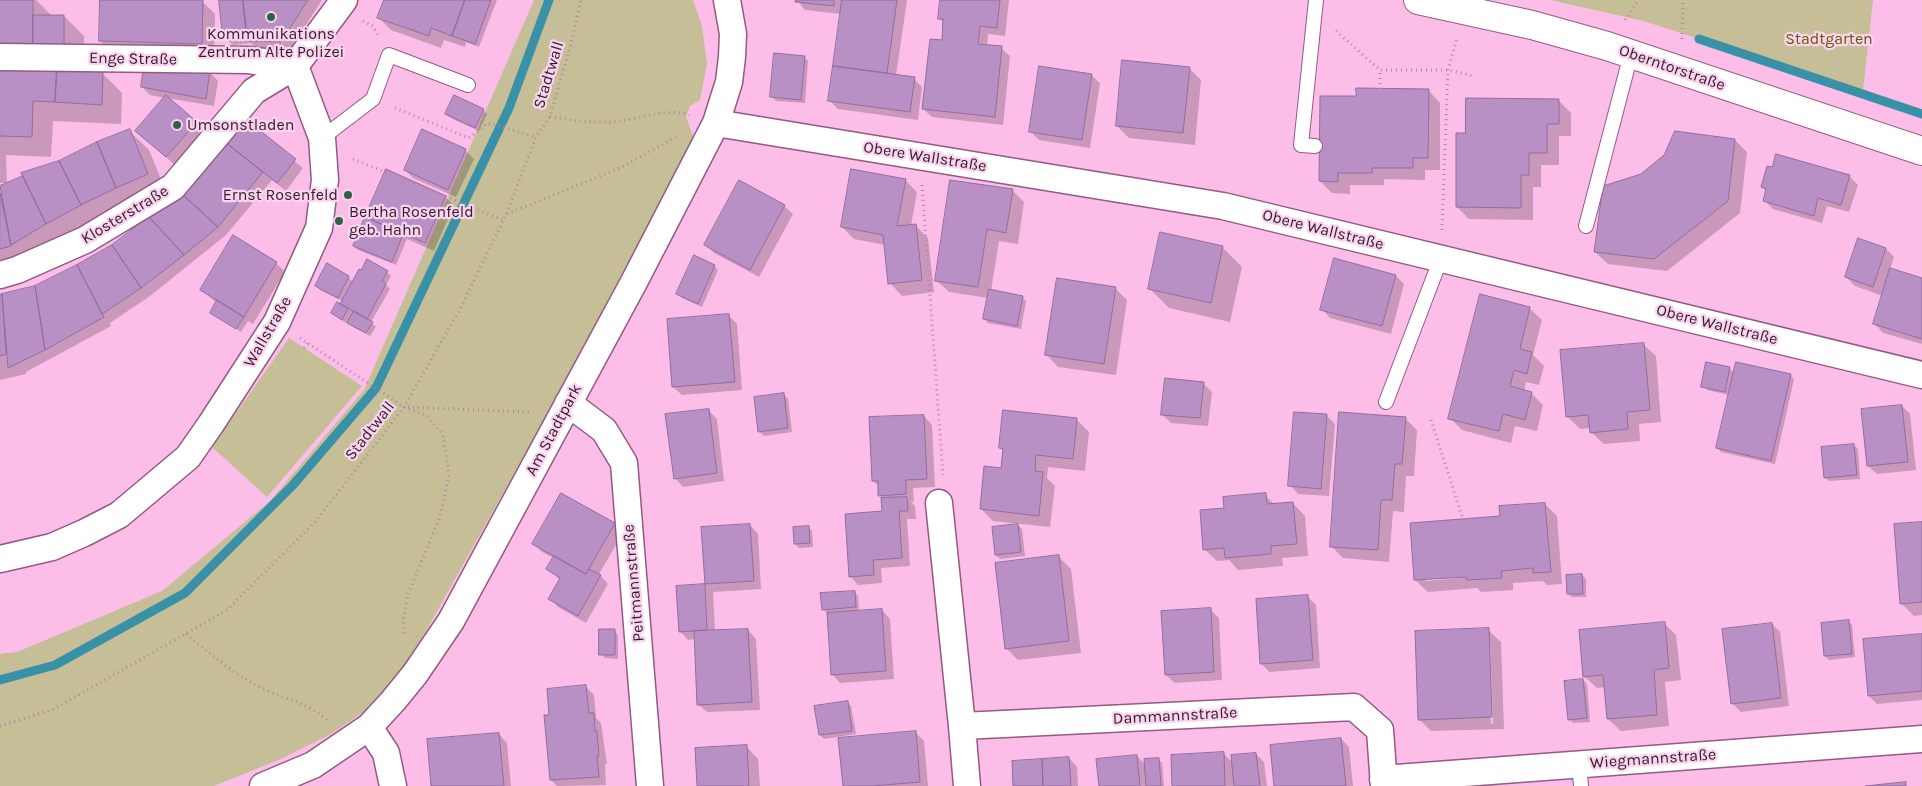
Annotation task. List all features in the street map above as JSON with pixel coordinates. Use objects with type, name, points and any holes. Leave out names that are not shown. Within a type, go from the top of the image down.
[{"type":"main road","name":"Oberntorstraße","points":[[1418,0],[1532,25],[1630,54],[1922,152]]},
{"type":"street","name":"Am Stadtpark","points":[[263,786],[313,765],[369,727],[415,674],[451,621],[716,123],[729,82],[732,57],[733,34],[728,0]]},
{"type":"street","points":[[295,66],[341,4]]},
{"type":"street","name":"Enge Straße","points":[[0,57],[248,60],[295,66]]},
{"type":"street","name":"Wallstraße","points":[[0,559],[52,548],[119,515],[188,457],[276,322],[319,228],[325,180],[322,138],[295,66]]},
{"type":"street","name":"Klosterstraße","points":[[0,275],[17,270],[85,240],[173,187],[254,91],[295,66]]},
{"type":"street","name":"Obere Wallstraße","points":[[716,123],[1223,206],[1922,375]]},
{"type":"street","name":"Peitmannstraße","points":[[565,409],[604,430],[624,462],[650,786]]},
{"type":"street","points":[[939,503],[967,786]]},
{"type":"street","name":"Dammannstraße","points":[[962,726],[1354,707],[1380,730],[1384,782]]},
{"type":"street","points":[[369,727],[386,753],[393,786]]},
{"type":"street","name":"Wiegmannstraße","points":[[1384,782],[1580,775],[1922,739]]},
{"type":"lane","points":[[1314,146],[1301,145],[1315,6]]},
{"type":"lane","points":[[1586,226],[1630,54]]},
{"type":"lane","points":[[322,138],[373,99],[389,55],[468,84]]},
{"type":"lane","points":[[1386,402],[1441,258]]},
{"type":"path","name":"Stadtwall","points":[[0,726],[54,709],[227,610],[316,520],[404,407],[459,311],[506,214],[536,137],[550,116],[572,44],[581,0]]},
{"type":"path","points":[[1681,72],[1683,0]]},
{"type":"path","points":[[341,4],[373,26],[389,55]]},
{"type":"path","points":[[1315,6],[1380,70],[1448,70],[1474,76]]},
{"type":"path","points":[[1441,258],[1448,70],[1464,10]]},
{"type":"path","points":[[1380,70],[1380,88]]},
{"type":"path","points":[[373,99],[469,138],[488,123],[536,137]]},
{"type":"path","points":[[550,116],[574,122],[617,121],[679,112],[716,123]]},
{"type":"path","points":[[506,214],[620,168],[687,131],[716,123]]},
{"type":"path","points":[[920,157],[944,485],[939,503]]},
{"type":"path","points":[[384,172],[503,220]]},
{"type":"path","points":[[276,322],[404,407],[427,416],[444,436],[448,475],[440,517],[408,594],[403,620],[404,658],[415,674]]},
{"type":"path","points":[[304,348],[307,343]]},
{"type":"path","points":[[404,407],[502,410],[565,409]]},
{"type":"path","points":[[1431,420],[1464,519]]},
{"type":"path","points":[[186,634],[224,666],[268,690],[313,708],[334,726],[369,727]]},
{"type":"green space","points":[[534,0],[693,0],[702,26],[707,64],[700,100],[690,106],[686,117],[694,138],[556,398],[426,631],[399,673],[364,712],[329,735],[283,758],[214,786],[0,786],[0,654],[17,652],[162,591],[270,501],[364,390]]},
{"type":"green space","name":"Stadtgarten","points":[[1550,0],[1873,0],[1863,90],[1643,21]]},
{"type":"green space","points":[[289,338],[362,386],[267,497],[212,447]]},
{"type":"building","points":[[0,0],[33,0],[33,49],[0,48]]},
{"type":"building","points":[[100,0],[203,0],[202,44],[99,41]]},
{"type":"building","points":[[219,0],[243,0],[247,35],[223,37]]},
{"type":"building","name":"Kommunikations Zentrum Alte Polizei","points":[[243,0],[308,0],[281,42],[247,41]]},
{"type":"building","points":[[384,0],[465,0],[452,36],[431,28],[429,36],[377,18]]},
{"type":"building","points":[[465,0],[491,0],[475,44],[452,36]]},
{"type":"building","points":[[796,0],[834,0],[834,6],[795,2]]},
{"type":"building","points":[[842,0],[897,0],[887,73],[833,66]]},
{"type":"building","points":[[940,0],[1000,0],[997,28],[980,26],[978,44],[1002,46],[995,117],[922,109],[930,39],[942,40],[943,19],[938,19]]},
{"type":"building","points":[[33,15],[64,15],[64,49],[33,49]]},
{"type":"building","points":[[774,53],[805,56],[801,100],[770,97]]},
{"type":"building","points":[[145,60],[210,71],[206,99],[141,87]]},
{"type":"building","points":[[1122,60],[1190,67],[1183,133],[1116,126]]},
{"type":"building","points":[[833,66],[915,77],[910,112],[828,101]]},
{"type":"building","points":[[1039,66],[1092,74],[1082,140],[1029,132]]},
{"type":"building","points":[[0,67],[57,69],[55,102],[33,101],[32,137],[0,136]]},
{"type":"building","points":[[57,69],[103,72],[102,105],[55,102]]},
{"type":"building","points":[[1356,88],[1429,89],[1428,158],[1413,158],[1413,168],[1372,168],[1372,173],[1338,173],[1338,182],[1319,181],[1320,96],[1356,96]]},
{"type":"building","points":[[166,95],[197,122],[166,157],[135,131]]},
{"type":"building","points":[[454,95],[484,109],[475,128],[445,114]]},
{"type":"building","points":[[1466,98],[1559,99],[1559,124],[1547,124],[1547,153],[1529,153],[1529,175],[1521,175],[1521,208],[1456,207],[1456,133],[1465,133]]},
{"type":"building","points":[[244,118],[296,159],[277,183],[225,142]]},
{"type":"building","points":[[130,129],[148,174],[116,188],[97,142]]},
{"type":"building","points":[[422,129],[466,149],[448,190],[404,170]]},
{"type":"building","points":[[1675,131],[1735,139],[1728,201],[1654,259],[1594,252],[1603,186],[1641,174],[1664,155]]},
{"type":"building","points":[[97,142],[116,188],[81,205],[59,161]]},
{"type":"building","points":[[225,142],[263,172],[218,227],[181,193]]},
{"type":"building","points":[[1776,154],[1850,175],[1841,205],[1818,198],[1814,216],[1763,201],[1766,189],[1761,187],[1767,166],[1772,167]]},
{"type":"building","points":[[59,161],[81,205],[46,224],[21,173]]},
{"type":"building","points":[[386,169],[446,196],[425,243],[365,217]]},
{"type":"building","points":[[851,169],[906,179],[897,226],[916,224],[922,280],[888,284],[883,235],[841,227]]},
{"type":"building","points":[[23,176],[46,224],[11,245],[0,186]]},
{"type":"building","points":[[739,180],[785,205],[750,270],[704,245]]},
{"type":"building","points":[[950,180],[1013,189],[1006,233],[987,229],[978,287],[935,281]]},
{"type":"building","points":[[0,193],[11,246],[0,249]]},
{"type":"building","points":[[181,193],[218,227],[184,255],[149,217]]},
{"type":"building","points":[[149,217],[184,255],[141,288],[112,245]]},
{"type":"building","points":[[365,217],[403,234],[392,262],[353,246]]},
{"type":"building","points":[[1160,232],[1223,246],[1211,303],[1148,289]]},
{"type":"building","points":[[233,235],[277,262],[244,317],[200,290]]},
{"type":"building","points":[[1858,238],[1886,248],[1873,287],[1845,277]]},
{"type":"building","points":[[112,245],[141,288],[102,314],[77,265]]},
{"type":"building","points":[[694,255],[715,265],[698,304],[676,294]]},
{"type":"building","points":[[1334,258],[1396,275],[1382,326],[1320,310]]},
{"type":"building","points":[[367,259],[388,271],[382,281],[386,284],[367,319],[340,304],[359,269],[361,270]]},
{"type":"building","points":[[327,263],[349,276],[338,298],[315,286]]},
{"type":"building","points":[[77,265],[104,317],[45,350],[35,286]]},
{"type":"building","points":[[1890,268],[1922,278],[1922,339],[1873,324]]},
{"type":"building","points":[[1057,278],[1116,287],[1104,364],[1045,355]]},
{"type":"building","points":[[35,286],[45,350],[8,368],[2,294]]},
{"type":"building","points":[[989,289],[1023,296],[1017,326],[983,319]]},
{"type":"building","points":[[0,294],[2,294],[6,354],[0,356]]},
{"type":"building","points":[[1480,294],[1530,307],[1520,349],[1532,352],[1527,374],[1514,370],[1510,386],[1532,392],[1525,420],[1503,414],[1499,431],[1448,419]]},
{"type":"building","points":[[217,300],[244,317],[236,329],[210,313]]},
{"type":"building","points":[[337,302],[348,308],[342,320],[331,313]]},
{"type":"building","points":[[354,311],[373,322],[366,333],[347,323]]},
{"type":"building","points":[[729,314],[735,382],[672,387],[667,319]]},
{"type":"building","points":[[1644,343],[1650,410],[1627,412],[1628,429],[1590,433],[1588,415],[1566,417],[1560,350]]},
{"type":"building","points":[[1706,362],[1730,367],[1725,392],[1701,387]]},
{"type":"building","points":[[1736,362],[1791,374],[1771,461],[1716,448]]},
{"type":"building","points":[[1165,378],[1204,382],[1200,418],[1161,415]]},
{"type":"building","points":[[784,393],[788,428],[758,432],[754,397]]},
{"type":"building","points":[[1902,405],[1908,462],[1867,466],[1861,409]]},
{"type":"building","points":[[709,409],[717,473],[674,479],[665,414]]},
{"type":"building","points":[[1003,410],[1077,418],[1073,459],[1036,455],[1035,471],[1043,472],[1039,516],[980,509],[984,466],[1001,468],[1003,449],[999,448]]},
{"type":"building","points":[[1294,412],[1327,414],[1321,489],[1288,486]]},
{"type":"building","points":[[1339,412],[1406,417],[1402,464],[1395,464],[1392,500],[1381,500],[1378,550],[1330,547]]},
{"type":"building","points":[[924,415],[927,479],[906,480],[906,494],[878,496],[878,481],[872,481],[869,417]]},
{"type":"building","points":[[1854,444],[1857,475],[1824,478],[1821,447]]},
{"type":"building","points":[[561,493],[615,523],[586,574],[532,544]]},
{"type":"building","points":[[1266,493],[1267,504],[1293,502],[1297,544],[1271,546],[1271,554],[1225,558],[1224,548],[1203,550],[1200,510],[1224,508],[1223,497]]},
{"type":"building","points":[[907,497],[908,511],[899,511],[902,558],[873,560],[874,575],[849,577],[845,514],[882,511],[881,498]]},
{"type":"building","points":[[1545,503],[1551,572],[1533,573],[1533,568],[1501,571],[1502,578],[1467,580],[1466,577],[1414,580],[1410,523],[1500,516],[1499,506]]},
{"type":"building","points":[[1922,522],[1922,602],[1900,604],[1894,524]]},
{"type":"building","points":[[750,524],[754,581],[705,584],[701,527]]},
{"type":"building","points":[[1018,524],[1021,552],[995,555],[992,527]]},
{"type":"building","points":[[809,526],[810,543],[794,544],[793,527]]},
{"type":"building","points":[[1059,555],[1069,641],[1005,649],[995,563]]},
{"type":"building","points":[[554,556],[586,574],[589,569],[601,575],[578,616],[548,599],[560,578],[546,569]]},
{"type":"building","points":[[1582,574],[1583,594],[1567,594],[1566,575]]},
{"type":"building","points":[[705,584],[707,630],[679,632],[676,586]]},
{"type":"building","points":[[855,591],[856,607],[822,610],[820,593]]},
{"type":"building","points":[[1308,595],[1313,660],[1260,664],[1256,599]]},
{"type":"building","points":[[1211,608],[1214,672],[1165,675],[1161,611]]},
{"type":"building","points":[[882,609],[886,671],[831,675],[827,613]]},
{"type":"building","points":[[1849,620],[1852,654],[1824,656],[1821,623]]},
{"type":"building","points":[[1665,622],[1669,668],[1654,670],[1657,715],[1607,719],[1603,675],[1583,677],[1579,630]]},
{"type":"building","points":[[1772,623],[1781,698],[1731,704],[1722,629]]},
{"type":"building","points":[[1489,628],[1492,717],[1418,720],[1415,631]]},
{"type":"building","points":[[599,629],[615,629],[615,655],[599,655]]},
{"type":"building","points":[[748,629],[752,702],[697,705],[694,631]]},
{"type":"building","points":[[1922,634],[1922,691],[1868,696],[1863,639]]},
{"type":"building","points":[[1583,679],[1587,718],[1568,720],[1564,681]]},
{"type":"building","points":[[586,685],[589,713],[594,713],[595,731],[597,731],[599,777],[550,780],[544,715],[549,715],[547,689]]},
{"type":"building","points":[[848,701],[852,731],[819,735],[814,706]]},
{"type":"building","points":[[916,731],[920,782],[872,786],[843,786],[838,738]]},
{"type":"building","points":[[499,733],[504,786],[431,786],[427,739]]},
{"type":"building","points":[[1341,738],[1346,786],[1274,786],[1270,745]]},
{"type":"building","points":[[747,745],[749,786],[697,786],[695,748]]},
{"type":"building","points":[[1224,752],[1225,786],[1172,786],[1171,755]]},
{"type":"building","points":[[1256,753],[1260,786],[1234,786],[1231,755]]},
{"type":"building","points":[[1137,755],[1140,786],[1099,786],[1096,759]]},
{"type":"building","points":[[1069,757],[1071,786],[1043,786],[1042,759]]},
{"type":"building","points":[[1159,758],[1161,786],[1146,786],[1144,759]]},
{"type":"building","points":[[1042,759],[1043,786],[1013,786],[1012,761]]},
{"type":"building","points":[[1906,782],[1906,786],[1866,786]]},
{"type":"waterway","points":[[0,680],[55,665],[185,593],[293,485],[376,388],[509,108],[549,0]]},
{"type":"waterway","points":[[1699,39],[1922,114]]},
{"type":"place","name":"Kommunikations Zentrum Alte Polizei","points":[[271,17]]},
{"type":"place","name":"Umsonstladen","points":[[177,125]]},
{"type":"place","name":"Ernst Rosenfeld","points":[[348,195]]},
{"type":"place","name":"Bertha Rosenfeld geb. Hahn","points":[[339,221]]}]
